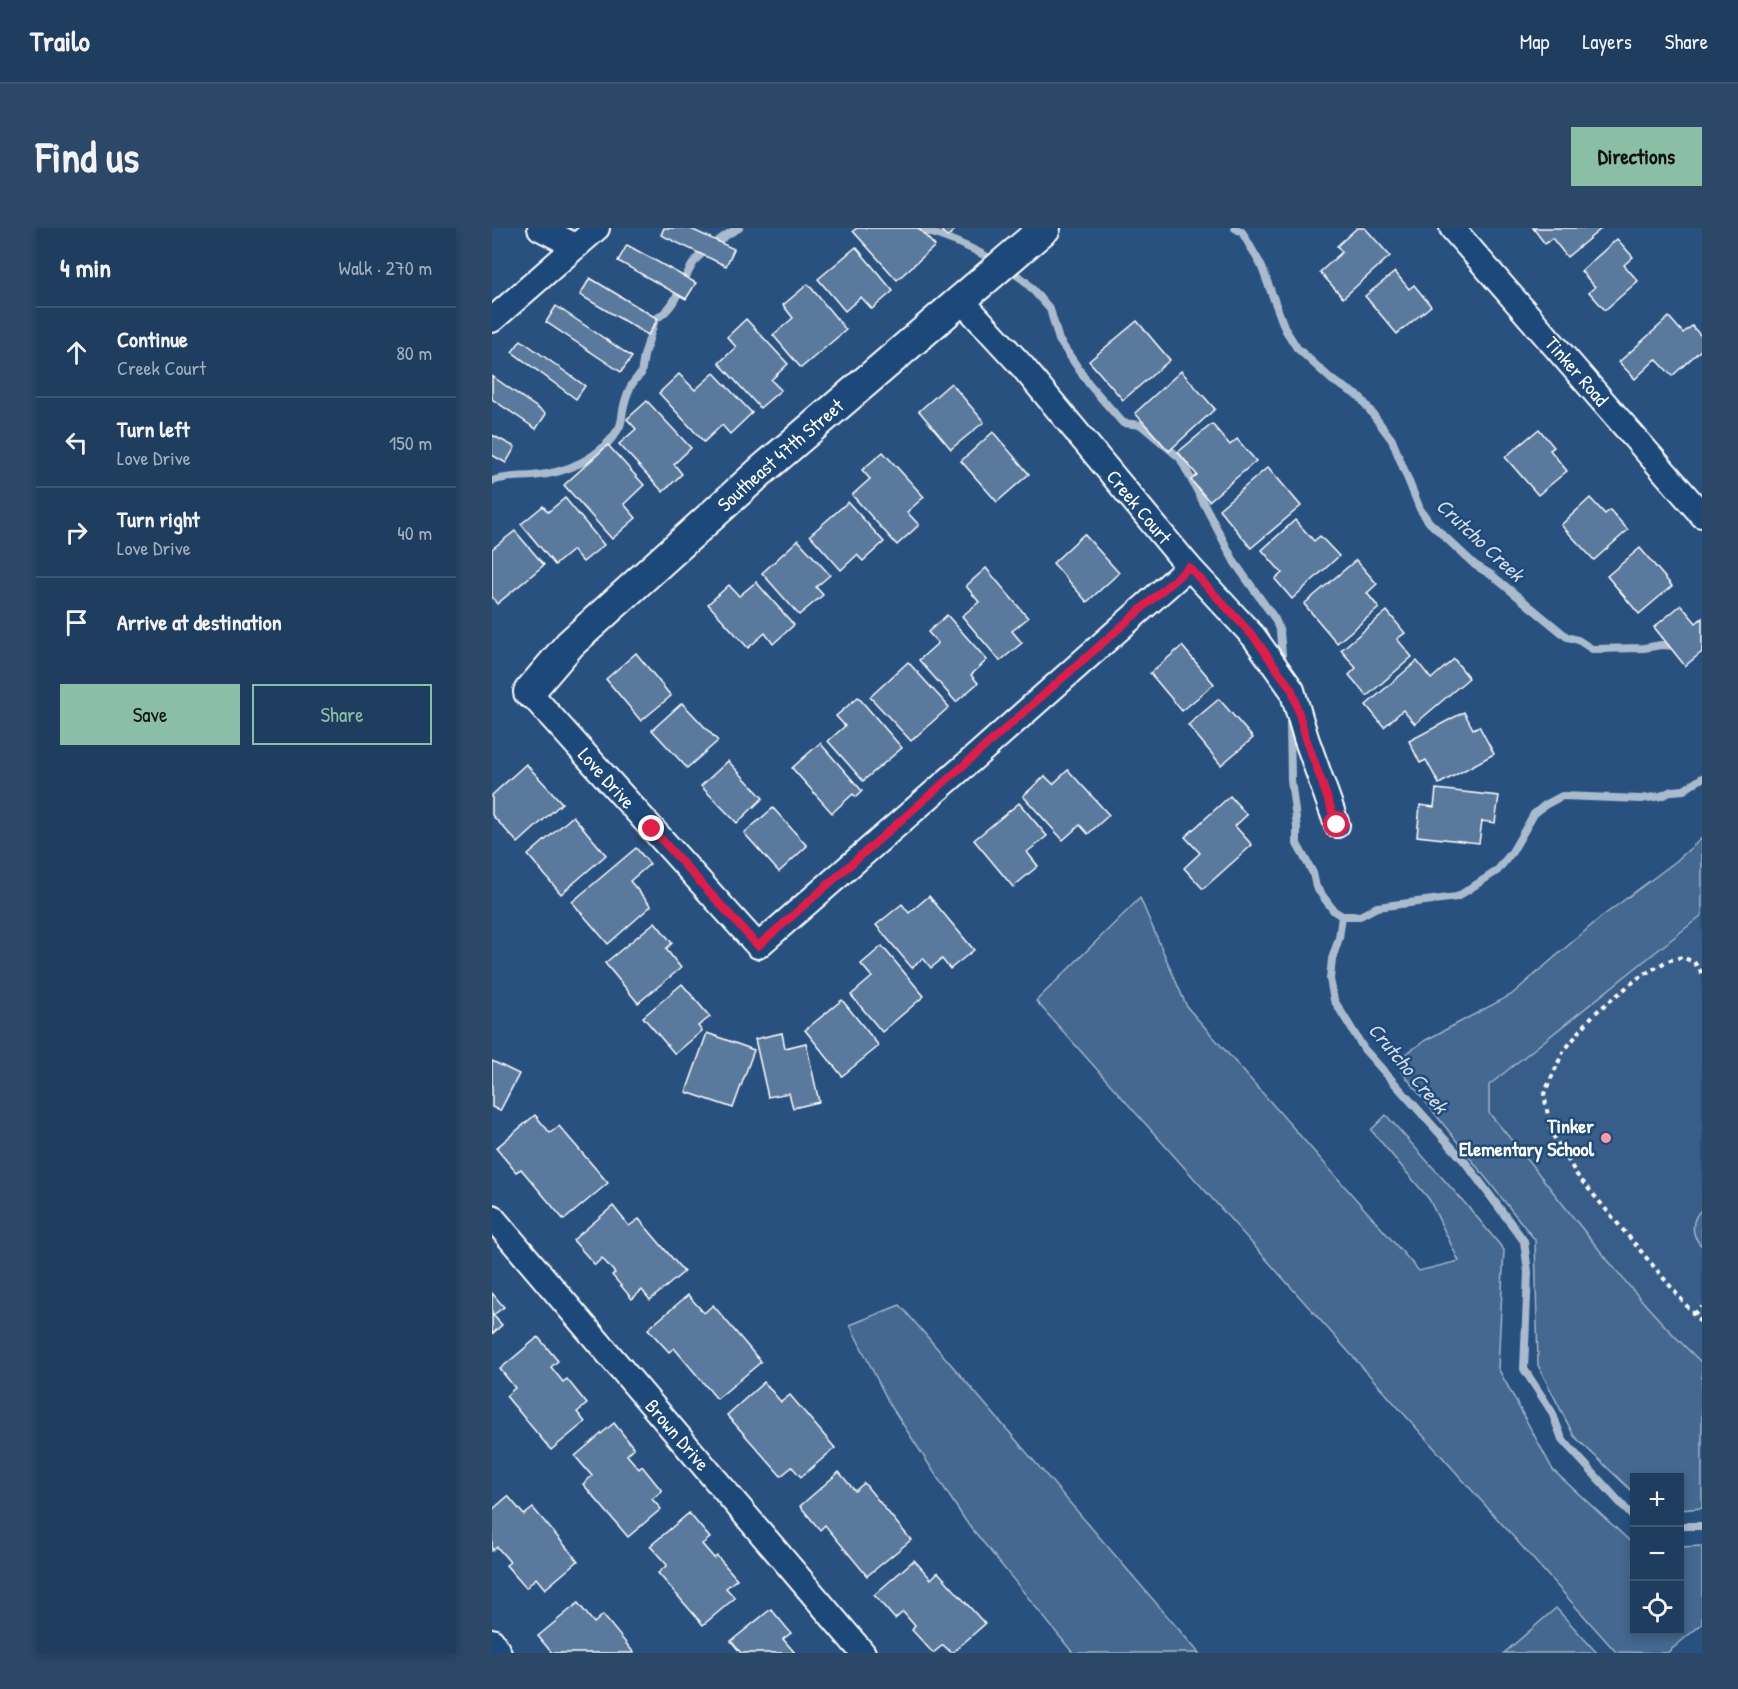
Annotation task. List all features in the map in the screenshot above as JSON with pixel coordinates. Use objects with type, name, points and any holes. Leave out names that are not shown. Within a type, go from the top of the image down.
[{"type":"street","points":[[540,228],[575,246]]},
{"type":"street","points":[[492,320],[597,228]]},
{"type":"street","name":"Southeast 47th Street","points":[[529,692],[570,644],[752,478],[1045,228]]},
{"type":"street","name":"Tinker Road","points":[[1452,228],[1702,515]]},
{"type":"street","name":"Creek Court","points":[[961,300],[1022,366],[1189,567],[1254,637],[1292,690],[1306,738],[1337,825]]},
{"type":"street","name":"Love Drive","points":[[529,692],[758,946],[1189,567]]},
{"type":"street","name":"Brown Drive","points":[[492,1217],[863,1653]]},
{"type":"street","points":[[492,1641],[499,1653]]},
{"type":"path","points":[[1702,972],[1694,962],[1682,957],[1667,961],[1638,978],[1593,1014],[1563,1052],[1544,1094],[1551,1132],[1577,1175],[1702,1324]]},
{"type":"path","points":[[1694,1314],[1702,1307]]},
{"type":"shaded area","points":[[1702,838],[1702,915],[1489,1085],[1489,1113],[1618,1273],[1702,1363],[1702,1508],[1684,1510],[1684,1473],[1630,1473],[1630,1489],[1574,1436],[1538,1365],[1535,1240],[1394,1062],[1426,1040],[1511,995],[1600,918],[1675,862]]},
{"type":"shaded area","points":[[1140,898],[1187,1007],[1419,1271],[1459,1261],[1429,1199],[1371,1130],[1386,1115],[1504,1250],[1498,1368],[1553,1470],[1630,1541],[1630,1635],[1684,1635],[1684,1547],[1702,1546],[1702,1624],[1667,1653],[1616,1652],[1036,1001]]},
{"type":"shaded area","name":"Tinker Elementary School","points":[[1702,915],[1702,1363],[1676,1339],[1583,1231],[1532,1163],[1489,1113],[1489,1084]]},
{"type":"shaded area","points":[[1702,1209],[1702,1246],[1693,1228],[1695,1218]]},
{"type":"shaded area","points":[[900,1305],[1199,1653],[1073,1653],[965,1520],[889,1403],[850,1325]]},
{"type":"shaded area","points":[[1556,1608],[1597,1653],[1504,1653]]},
{"type":"building","points":[[664,228],[689,228],[734,249],[726,266],[661,235]]},
{"type":"building","points":[[857,228],[918,228],[935,246],[897,280],[853,231]]},
{"type":"building","points":[[939,228],[957,228],[947,237]]},
{"type":"building","points":[[1357,228],[1365,228],[1390,256],[1343,298],[1320,272],[1342,252],[1337,246]]},
{"type":"building","points":[[1533,228],[1602,228],[1567,257],[1552,238],[1545,244]]},
{"type":"building","points":[[1617,239],[1633,257],[1624,265],[1638,281],[1605,310],[1589,292],[1595,287],[1581,271]]},
{"type":"building","points":[[627,245],[696,283],[686,299],[618,261]]},
{"type":"building","points":[[856,247],[893,291],[872,309],[861,297],[845,311],[818,279]]},
{"type":"building","points":[[1395,272],[1409,289],[1414,285],[1431,306],[1397,334],[1365,296]]},
{"type":"building","points":[[590,278],[658,319],[648,335],[580,295]]},
{"type":"building","points":[[808,284],[846,330],[801,368],[773,335],[793,318],[783,305]]},
{"type":"building","points":[[556,306],[632,357],[621,372],[546,322]]},
{"type":"building","points":[[1669,317],[1683,333],[1692,326],[1702,337],[1702,349],[1672,376],[1656,359],[1635,379],[1619,362]]},
{"type":"building","points":[[746,319],[788,364],[771,380],[781,390],[760,408],[719,363],[736,347],[727,337]]},
{"type":"building","points":[[1137,321],[1170,360],[1123,400],[1089,361]]},
{"type":"building","points":[[521,340],[585,386],[576,399],[512,352]]},
{"type":"building","points":[[1181,371],[1215,409],[1169,451],[1135,413]]},
{"type":"building","points":[[714,373],[752,413],[730,434],[722,425],[704,442],[659,393],[679,374],[695,390]]},
{"type":"building","points":[[492,376],[546,414],[536,429],[492,399]]},
{"type":"building","points":[[951,383],[984,422],[951,449],[919,411]]},
{"type":"building","points":[[647,401],[691,448],[674,464],[682,474],[663,492],[619,444],[636,429],[627,419]]},
{"type":"building","points":[[1212,424],[1230,445],[1237,439],[1256,461],[1209,501],[1191,480],[1197,475],[1178,452]]},
{"type":"building","points":[[1539,429],[1554,447],[1550,450],[1567,471],[1538,495],[1505,457]]},
{"type":"building","points":[[993,432],[1029,474],[997,502],[961,461]]},
{"type":"building","points":[[492,435],[515,447],[506,463],[492,455]]},
{"type":"building","points":[[608,445],[644,485],[624,504],[636,518],[612,539],[564,485]]},
{"type":"building","points":[[883,452],[924,497],[907,512],[919,525],[897,545],[852,495],[870,479],[862,470]]},
{"type":"building","points":[[1268,467],[1301,506],[1251,548],[1219,509]]},
{"type":"building","points":[[565,498],[604,545],[583,562],[573,550],[555,565],[521,524],[543,506],[548,512]]},
{"type":"building","points":[[1590,498],[1605,514],[1610,510],[1628,530],[1594,560],[1561,525]]},
{"type":"building","points":[[848,502],[884,542],[863,561],[857,555],[841,570],[810,535]]},
{"type":"building","points":[[1295,520],[1314,541],[1320,536],[1339,556],[1292,599],[1275,579],[1282,573],[1262,550]]},
{"type":"building","points":[[515,531],[544,565],[497,604],[492,597],[492,549]]},
{"type":"building","points":[[1084,534],[1119,573],[1087,602],[1053,563]]},
{"type":"building","points":[[798,540],[830,575],[816,587],[823,595],[799,615],[762,573]]},
{"type":"building","points":[[1640,548],[1672,586],[1639,614],[1607,576]]},
{"type":"building","points":[[1356,560],[1377,584],[1367,593],[1379,608],[1337,643],[1304,604]]},
{"type":"building","points":[[986,568],[1028,618],[1012,631],[1022,643],[1000,661],[962,616],[979,602],[966,586]]},
{"type":"building","points":[[756,582],[794,625],[773,644],[765,633],[748,648],[708,604],[729,585],[739,596]]},
{"type":"building","points":[[1681,605],[1696,623],[1702,618],[1702,652],[1685,666],[1654,627]]},
{"type":"building","points":[[1387,611],[1405,633],[1397,639],[1412,657],[1367,696],[1349,675],[1356,668],[1341,650]]},
{"type":"building","points":[[947,615],[987,660],[971,675],[978,683],[956,702],[919,660],[938,643],[928,632]]},
{"type":"building","points":[[1182,646],[1214,684],[1182,711],[1150,673]]},
{"type":"building","points":[[636,653],[671,696],[641,721],[606,679]]},
{"type":"building","points":[[1454,659],[1469,678],[1415,724],[1403,710],[1384,727],[1366,705],[1417,661],[1431,679]]},
{"type":"building","points":[[908,662],[949,707],[911,741],[870,697]]},
{"type":"building","points":[[858,697],[902,748],[863,781],[828,741],[845,726],[836,716]]},
{"type":"building","points":[[1219,699],[1253,738],[1221,765],[1188,725]]},
{"type":"building","points":[[682,703],[718,741],[687,768],[652,730]]},
{"type":"building","points":[[1464,712],[1473,729],[1479,726],[1494,754],[1439,784],[1426,760],[1420,763],[1409,741]]},
{"type":"building","points":[[820,743],[862,791],[856,797],[853,794],[832,813],[792,768]]},
{"type":"building","points":[[728,761],[763,798],[737,823],[701,786]]},
{"type":"building","points":[[526,764],[562,803],[518,843],[492,815],[492,795]]},
{"type":"building","points":[[1068,770],[1109,815],[1088,834],[1080,825],[1063,840],[1023,796],[1045,776],[1053,784]]},
{"type":"building","points":[[1436,789],[1499,796],[1495,823],[1482,821],[1479,843],[1417,836],[1420,805],[1434,807]]},
{"type":"building","points":[[1230,796],[1247,815],[1235,826],[1252,845],[1203,889],[1184,868],[1200,853],[1185,837]]},
{"type":"building","points":[[1019,803],[1047,836],[1027,852],[1038,866],[1013,887],[974,840]]},
{"type":"building","points":[[773,808],[807,846],[779,872],[744,833]]},
{"type":"building","points":[[573,816],[606,855],[561,894],[528,855]]},
{"type":"building","points":[[636,848],[650,864],[630,881],[651,906],[608,944],[572,902]]},
{"type":"building","points":[[929,896],[974,950],[950,969],[942,959],[931,968],[923,958],[912,968],[876,925],[902,904],[909,913]]},
{"type":"building","points":[[655,922],[672,943],[666,949],[681,968],[638,1003],[605,963]]},
{"type":"building","points":[[882,946],[924,996],[882,1032],[851,995],[872,977],[861,964]]},
{"type":"building","points":[[682,984],[710,1017],[698,1026],[702,1031],[675,1054],[643,1017]]},
{"type":"building","points":[[842,1000],[879,1046],[842,1076],[805,1030]]},
{"type":"building","points":[[707,1033],[754,1050],[733,1108],[686,1092]]},
{"type":"building","points":[[782,1033],[785,1048],[806,1043],[819,1102],[793,1108],[789,1093],[768,1097],[755,1039]]},
{"type":"building","points":[[492,1061],[519,1074],[500,1111],[492,1107]]},
{"type":"building","points":[[535,1115],[550,1133],[559,1126],[608,1183],[564,1220],[521,1169],[516,1172],[496,1148]]},
{"type":"building","points":[[613,1206],[629,1226],[639,1219],[684,1272],[650,1300],[642,1290],[632,1299],[612,1275],[615,1273],[602,1258],[595,1265],[573,1240]]},
{"type":"building","points":[[492,1293],[504,1307],[493,1315],[502,1325],[492,1334]]},
{"type":"building","points":[[688,1295],[704,1313],[713,1305],[761,1362],[717,1399],[674,1348],[669,1352],[648,1329]]},
{"type":"building","points":[[538,1337],[558,1361],[551,1367],[563,1382],[567,1379],[587,1404],[577,1412],[585,1422],[551,1450],[506,1396],[515,1388],[500,1369]]},
{"type":"building","points":[[764,1382],[781,1402],[790,1395],[835,1448],[801,1477],[792,1467],[781,1476],[727,1415]]},
{"type":"building","points":[[614,1423],[634,1448],[627,1455],[639,1469],[642,1466],[662,1491],[652,1499],[661,1509],[628,1537],[583,1484],[592,1476],[575,1456]]},
{"type":"building","points":[[839,1472],[855,1491],[864,1483],[911,1540],[867,1576],[825,1525],[820,1530],[800,1506]]},
{"type":"building","points":[[508,1496],[524,1515],[533,1508],[578,1561],[545,1589],[536,1578],[526,1588],[506,1565],[510,1562],[497,1547],[492,1551],[492,1510]]},
{"type":"building","points":[[689,1513],[710,1538],[702,1544],[714,1558],[717,1556],[737,1579],[726,1588],[735,1598],[703,1625],[658,1573],[667,1565],[650,1546]]},
{"type":"building","points":[[914,1560],[931,1579],[938,1572],[985,1624],[952,1653],[943,1645],[933,1653],[912,1630],[915,1626],[903,1612],[895,1619],[874,1595]]},
{"type":"building","points":[[578,1603],[594,1623],[603,1615],[634,1653],[552,1653],[538,1636]]},
{"type":"building","points":[[771,1609],[791,1633],[783,1639],[795,1653],[741,1653],[731,1641]]},
{"type":"waterway","points":[[492,481],[507,477],[546,474],[570,467],[593,456],[612,439],[620,426],[629,390],[641,374],[655,319],[674,301],[697,258],[739,228]]},
{"type":"waterway","points":[[915,228],[957,242],[996,262]]},
{"type":"waterway","name":"Crutcho Creek","points":[[1235,228],[1242,232],[1261,265],[1285,329],[1297,348],[1332,380],[1360,397],[1392,440],[1420,509],[1429,522],[1475,565],[1493,576],[1567,637],[1578,640],[1592,649],[1677,646]]},
{"type":"waterway","points":[[1007,268],[1025,281],[1050,309],[1059,340],[1089,384],[1123,423],[1141,425],[1180,458],[1235,563],[1275,619],[1280,632],[1283,665]]},
{"type":"waterway","points":[[1290,722],[1291,780],[1297,844],[1313,873],[1316,887],[1334,911],[1342,916]]},
{"type":"waterway","name":"Crutcho Creek","points":[[1342,916],[1360,916],[1377,907],[1457,897],[1497,871],[1512,852],[1534,814],[1562,796],[1641,799],[1684,790],[1702,778]]},
{"type":"waterway","name":"Crutcho Creek","points":[[1342,916],[1330,979],[1334,1000],[1364,1049],[1465,1162],[1524,1241],[1528,1272],[1524,1369],[1552,1412],[1562,1439],[1630,1514]]},
{"type":"waterway","name":"Crutcho Creek","points":[[1684,1526],[1702,1526]]},
{"type":"place","name":"Tinker Elementary School","points":[[1606,1138]]},
{"type":"route","points":[[652,829],[758,946],[1189,567],[1254,637],[1292,690],[1306,738],[1337,825]]}]
